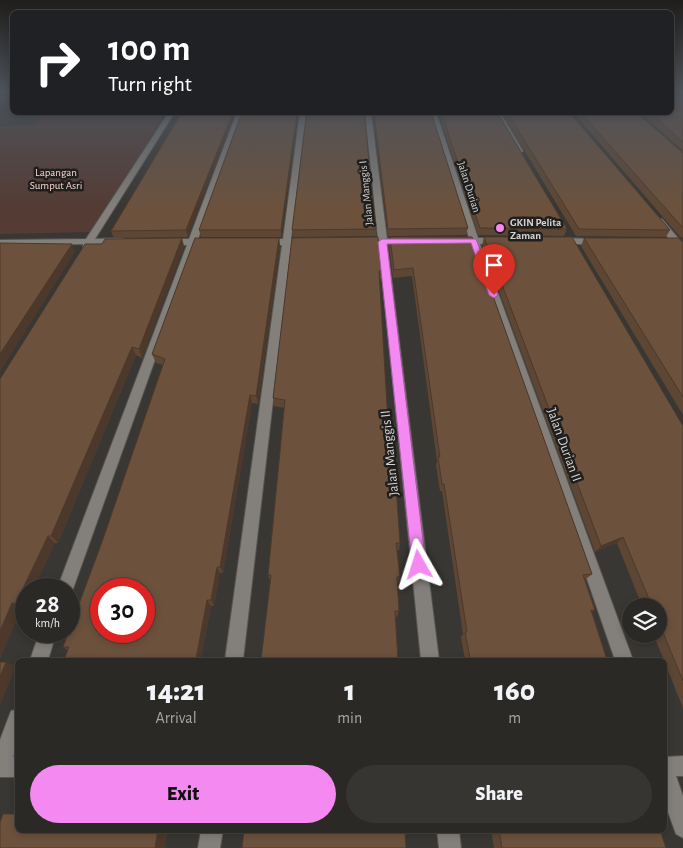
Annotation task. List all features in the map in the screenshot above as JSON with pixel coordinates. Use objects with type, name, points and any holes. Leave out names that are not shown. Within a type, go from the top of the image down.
[{"type":"street","points":[[79,257],[160,131]]},
{"type":"street","points":[[69,578],[233,131]]},
{"type":"street","points":[[234,658],[301,131]]},
{"type":"street","name":"Jalan Manggis I","points":[[370,131],[382,242]]},
{"type":"street","name":"Jalan Durian","points":[[439,131],[474,240]]},
{"type":"street","points":[[508,131],[523,156]]},
{"type":"street","points":[[652,214],[683,250]]},
{"type":"street","name":"Jalan Durian II","points":[[474,240],[623,658]]},
{"type":"street","points":[[354,242],[419,241]]},
{"type":"street","points":[[446,241],[504,241]]},
{"type":"street","points":[[544,241],[611,242]]},
{"type":"street","points":[[0,242],[127,242]]},
{"type":"street","points":[[155,242],[221,242]]},
{"type":"street","points":[[249,242],[315,242]]},
{"type":"street","name":"Jalan Manggis II","points":[[382,242],[430,658]]},
{"type":"street","points":[[40,658],[45,643]]},
{"type":"street","points":[[15,726],[0,767],[15,767]]},
{"type":"street","points":[[667,767],[683,766]]},
{"type":"street","points":[[667,779],[683,827]]},
{"type":"street","points":[[209,848],[212,833]]},
{"type":"street","points":[[448,833],[450,848]]},
{"type":"green space","name":"Lapangan Sumput Asri","points":[[0,131],[155,131],[95,232],[0,234]]},
{"type":"building","points":[[171,131],[226,131],[186,230],[111,231]]},
{"type":"building","points":[[235,131],[294,131],[281,230],[199,230]]},
{"type":"building","points":[[305,131],[366,131],[376,229],[292,230]]},
{"type":"building","points":[[376,131],[437,131],[468,228],[388,229]]},
{"type":"building","points":[[447,131],[508,131],[567,229],[480,228]]},
{"type":"building","points":[[518,131],[585,131],[670,230],[579,229]]},
{"type":"building","points":[[596,131],[657,131],[683,153],[683,228]]},
{"type":"building","points":[[670,131],[683,131],[683,142]]},
{"type":"building","points":[[378,237],[390,457],[394,457],[400,543],[396,543],[400,577],[397,577],[399,611],[395,611],[398,658],[261,658],[271,575],[268,575],[285,400],[273,398],[292,238]]},
{"type":"building","points":[[390,237],[472,237],[592,574],[583,575],[595,610],[591,610],[606,658],[470,658],[444,484],[442,484],[438,457],[440,457],[413,268],[394,270]]},
{"type":"building","points":[[484,237],[572,237],[683,426],[683,681],[667,642],[667,598],[649,598],[623,537],[601,546]]},
{"type":"building","points":[[182,238],[139,349],[132,347],[51,536],[48,536],[28,578],[15,578],[15,603],[12,603],[0,631],[0,379],[85,244],[102,244],[105,239]]},
{"type":"building","points":[[195,238],[279,238],[256,396],[250,395],[220,567],[217,567],[211,600],[207,600],[196,658],[65,658],[69,647],[63,647],[64,643],[80,643],[80,601],[165,359],[152,354]]},
{"type":"building","points":[[584,238],[678,238],[683,242],[683,397]]},
{"type":"building","points":[[0,243],[72,244],[0,354]]},
{"type":"building","points":[[0,662],[6,662],[0,677]]},
{"type":"building","points":[[3,814],[15,814],[15,833],[158,833],[155,848],[0,848],[0,822]]},
{"type":"building","points":[[244,833],[405,833],[406,848],[242,848]]},
{"type":"building","points":[[500,833],[661,833],[666,848],[502,848]]},
{"type":"place","name":"GKIN Pelita Zaman","points":[[500,228]]},
{"type":"route","points":[[419,565],[382,242],[474,240],[494,295]]}]
